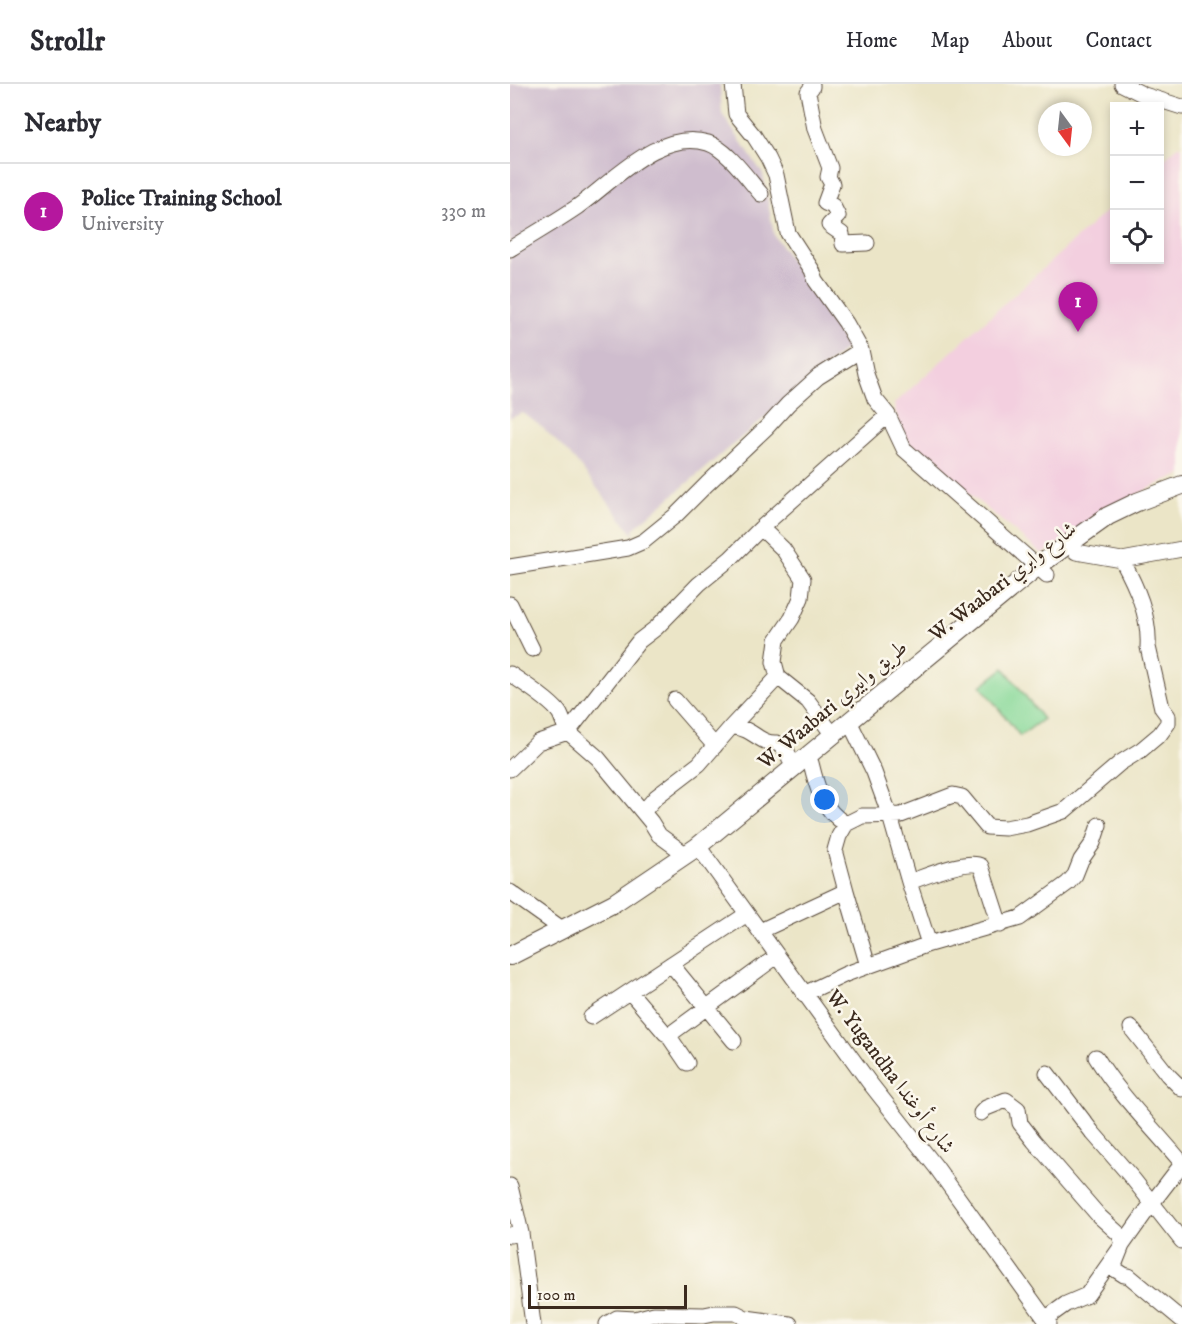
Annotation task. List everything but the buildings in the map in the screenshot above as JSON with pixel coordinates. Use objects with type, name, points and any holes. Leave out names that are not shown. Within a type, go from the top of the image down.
[{"type":"main road","name":"W. Waabari طريق وابيري","points":[[510,956],[614,903],[695,851],[969,621],[1042,570],[1108,516],[1182,485]]},
{"type":"main road","name":"W. Waabari شارع وابري","points":[[510,967],[611,913],[695,851],[811,764],[1042,570],[1129,519],[1182,496]]},
{"type":"street","points":[[733,84],[736,114],[754,136],[776,175],[788,233],[861,350],[875,399],[888,415],[904,449],[1042,570]]},
{"type":"street","points":[[812,84],[808,92],[815,129],[830,168],[828,177],[832,184],[825,203],[833,206],[838,216],[829,225],[842,234],[843,244],[867,243]]},
{"type":"street","points":[[1122,84],[1144,95],[1182,107]]},
{"type":"street","points":[[510,249],[576,207],[651,151],[678,141],[711,144],[730,159],[761,194]]},
{"type":"street","points":[[510,567],[628,548],[644,541],[676,515],[818,377],[861,350]]},
{"type":"street","points":[[510,769],[538,742],[568,732],[639,641],[656,628],[699,584],[731,558],[761,528],[888,415]]},
{"type":"street","points":[[761,528],[783,549],[803,579],[801,598],[792,618],[777,640],[774,662],[778,677],[808,701],[833,735]]},
{"type":"street","points":[[1076,552],[1122,560],[1182,549]]},
{"type":"street","points":[[868,966],[835,850],[846,824],[862,816],[901,815],[953,795],[962,797],[987,827],[1005,828],[1040,821],[1064,811],[1120,763],[1141,750],[1160,734],[1168,723],[1168,716],[1162,708],[1148,647],[1149,637],[1139,591],[1122,560]]},
{"type":"street","points":[[510,604],[532,649]]},
{"type":"street","points":[[643,812],[656,797],[699,764],[778,677]]},
{"type":"street","name":"W. Yugandha شارع أوغندا","points":[[514,682],[546,700],[560,714],[562,723],[568,732],[598,758],[659,835],[695,851],[760,931],[804,994],[936,1167],[1047,1321]]},
{"type":"street","points":[[675,700],[716,746]]},
{"type":"street","points":[[732,726],[748,731],[771,744],[777,743],[787,751],[793,768]]},
{"type":"street","points":[[853,729],[874,772],[890,816],[929,944]]},
{"type":"street","points":[[811,764],[823,802],[835,818],[846,824]]},
{"type":"street","points":[[804,994],[868,966],[929,944],[1020,918],[1068,883],[1077,872],[1081,860],[1093,843],[1099,825]]},
{"type":"street","points":[[909,882],[964,864],[977,863],[981,866],[1000,924]]},
{"type":"street","points":[[760,931],[846,891]]},
{"type":"street","points":[[510,892],[562,929]]},
{"type":"street","points":[[591,1017],[747,914]]},
{"type":"street","points":[[668,1035],[673,1034],[777,956]]},
{"type":"street","points":[[671,964],[734,1041]]},
{"type":"street","points":[[630,992],[668,1035],[687,1063]]},
{"type":"street","points":[[1131,1028],[1182,1089]]},
{"type":"street","points":[[1047,1321],[1066,1304],[1087,1295],[1182,1164],[1132,1107],[1108,1077],[1096,1057]]},
{"type":"street","points":[[1047,1073],[1092,1132],[1182,1241]]},
{"type":"street","points":[[981,1113],[986,1108],[1006,1100],[1018,1109],[1020,1123],[1034,1141],[1099,1216],[1119,1234],[1123,1243],[1113,1268],[1129,1276],[1182,1320]]},
{"type":"street","points":[[510,1186],[516,1234],[533,1324]]},
{"type":"street","points":[[607,1324],[617,1318],[635,1319],[654,1314],[736,1313],[746,1318],[790,1324]]},
{"type":"shaded area","points":[[510,84],[720,84],[722,114],[763,174],[774,235],[848,347],[633,529],[634,535],[575,460],[543,428],[523,413],[510,418]]},
{"type":"shaded area","points":[[1179,145],[1182,148],[1182,475],[1166,480],[1125,501],[1042,554],[909,444],[899,427],[894,404],[1110,208],[1110,264],[1164,264],[1164,159]]},
{"type":"green space","points":[[1004,668],[1043,719],[1020,736],[981,686]]},
{"type":"place","name":"Police Training School","points":[[1078,332]]}]
